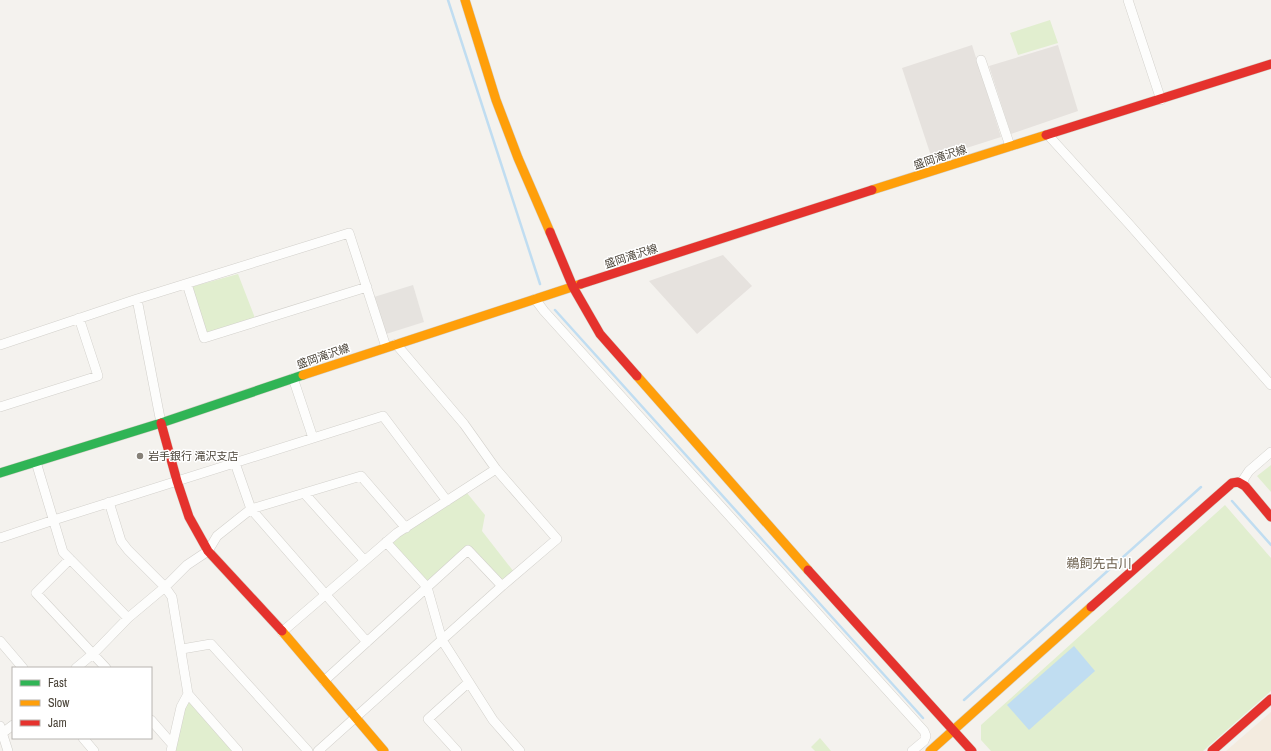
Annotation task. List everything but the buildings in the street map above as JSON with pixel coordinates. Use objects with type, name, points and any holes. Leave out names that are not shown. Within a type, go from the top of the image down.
[{"type":"street","points":[[465,0],[496,100],[518,158],[573,287],[600,334],[778,537],[972,751]]},
{"type":"street","points":[[1128,0],[1161,100]]},
{"type":"street","points":[[981,60],[1010,146]]},
{"type":"street","name":"盛岡滝沢線","points":[[0,473],[161,423],[386,347],[1010,146],[1161,100],[1271,64]]},
{"type":"street","points":[[1048,135],[1129,224],[1271,385]]},
{"type":"street","points":[[0,345],[79,318],[349,233],[386,347]]},
{"type":"street","points":[[187,284],[204,338],[367,287]]},
{"type":"street","points":[[535,299],[811,608],[924,731],[926,736],[924,741],[912,751]]},
{"type":"street","points":[[137,300],[161,423],[177,481],[189,517],[208,551],[282,632],[384,751]]},
{"type":"street","points":[[0,407],[98,376],[79,318]]},
{"type":"street","points":[[318,751],[502,586],[557,539],[496,469],[464,424],[396,344]]},
{"type":"street","points":[[293,378],[313,438]]},
{"type":"street","points":[[0,538],[52,520],[383,416],[447,501]]},
{"type":"street","points":[[1244,486],[1243,480],[1249,472],[1271,452]]},
{"type":"street","points":[[36,462],[52,520],[63,552],[128,618]]},
{"type":"street","points":[[236,463],[251,509],[326,593],[367,642]]},
{"type":"street","points":[[282,632],[386,542],[496,469]]},
{"type":"street","points":[[77,667],[94,653],[128,618],[165,587],[187,565],[208,551],[217,536],[251,509],[361,476],[406,528]]},
{"type":"street","points":[[930,751],[1232,483],[1238,482],[1244,486],[1271,517]]},
{"type":"street","points":[[304,493],[364,560]]},
{"type":"street","points":[[109,502],[121,541],[165,587],[172,597],[182,649],[188,694],[238,751]]},
{"type":"street","points":[[386,542],[427,587],[442,640],[493,720],[520,751]]},
{"type":"street","points":[[324,681],[468,550],[502,586]]},
{"type":"street","points":[[70,559],[36,593],[94,653],[105,667]]},
{"type":"street","points":[[0,641],[22,667]]},
{"type":"street","points":[[182,649],[211,644],[308,751]]},
{"type":"street","points":[[457,751],[428,719],[469,682]]},
{"type":"street","points":[[171,747],[181,707],[188,694]]},
{"type":"street","points":[[1212,751],[1271,698]]},
{"type":"street","points":[[152,721],[171,747]]},
{"type":"street","points":[[8,751],[1,732],[12,726]]},
{"type":"street","points":[[84,739],[92,750]]},
{"type":"shaded area","points":[[972,45],[1001,137],[932,159],[902,68]]},
{"type":"shaded area","points":[[1058,45],[1078,111],[1011,134],[989,66]]},
{"type":"shaded area","points":[[723,255],[752,286],[697,334],[649,281]]},
{"type":"shaded area","points":[[413,285],[424,322],[386,334],[374,297]]},
{"type":"shaded area","points":[[1271,712],[1271,751],[1226,751]]},
{"type":"green space","points":[[1050,20],[1058,43],[1018,55],[1010,33]]},
{"type":"green space","points":[[238,274],[255,318],[210,333],[205,331],[191,287]]},
{"type":"green space","points":[[1271,465],[1271,492],[1257,476]]},
{"type":"green space","points":[[467,493],[485,515],[482,531],[514,572],[502,582],[468,547],[427,584],[388,542]]},
{"type":"green space","points":[[1225,505],[1271,558],[1271,691],[1203,751],[991,751],[981,740],[981,725]]},
{"type":"green space","points":[[190,701],[234,751],[174,751],[184,709]]},
{"type":"green space","points":[[820,738],[831,751],[815,751],[811,747]]},
{"type":"water","points":[[1074,646],[1095,671],[1029,730],[1007,705]]},
{"type":"waterway","points":[[448,0],[540,284]]},
{"type":"waterway","points":[[555,310],[923,718]]},
{"type":"waterway","points":[[964,700],[1201,487]]},
{"type":"waterway","points":[[1232,501],[1271,545]]},
{"type":"traffic: fast","points":[[0,473],[161,423],[303,375]]},
{"type":"traffic: slow","points":[[465,0],[496,100],[518,158],[550,232]]},
{"type":"traffic: slow","points":[[872,190],[1046,135]]},
{"type":"traffic: slow","points":[[303,375],[581,284]]},
{"type":"traffic: slow","points":[[637,376],[808,570]]},
{"type":"traffic: slow","points":[[930,751],[1091,607]]},
{"type":"traffic: slow","points":[[282,631],[384,751]]},
{"type":"traffic: jam","points":[[1046,135],[1271,64]]},
{"type":"traffic: jam","points":[[581,284],[872,190]]},
{"type":"traffic: jam","points":[[550,232],[573,287],[600,334],[637,376]]},
{"type":"traffic: jam","points":[[161,423],[177,481],[189,517],[208,551],[282,631]]},
{"type":"traffic: jam","points":[[1091,607],[1232,483],[1238,482],[1245,486],[1271,517]]},
{"type":"traffic: jam","points":[[808,570],[972,751]]},
{"type":"traffic: jam","points":[[1212,751],[1271,699]]},
{"type":"place","name":"岩手銀行 滝沢支店","points":[[140,456]]},
{"type":"district","name":"鵜飼先古川","points":[[1099,563]]}]
